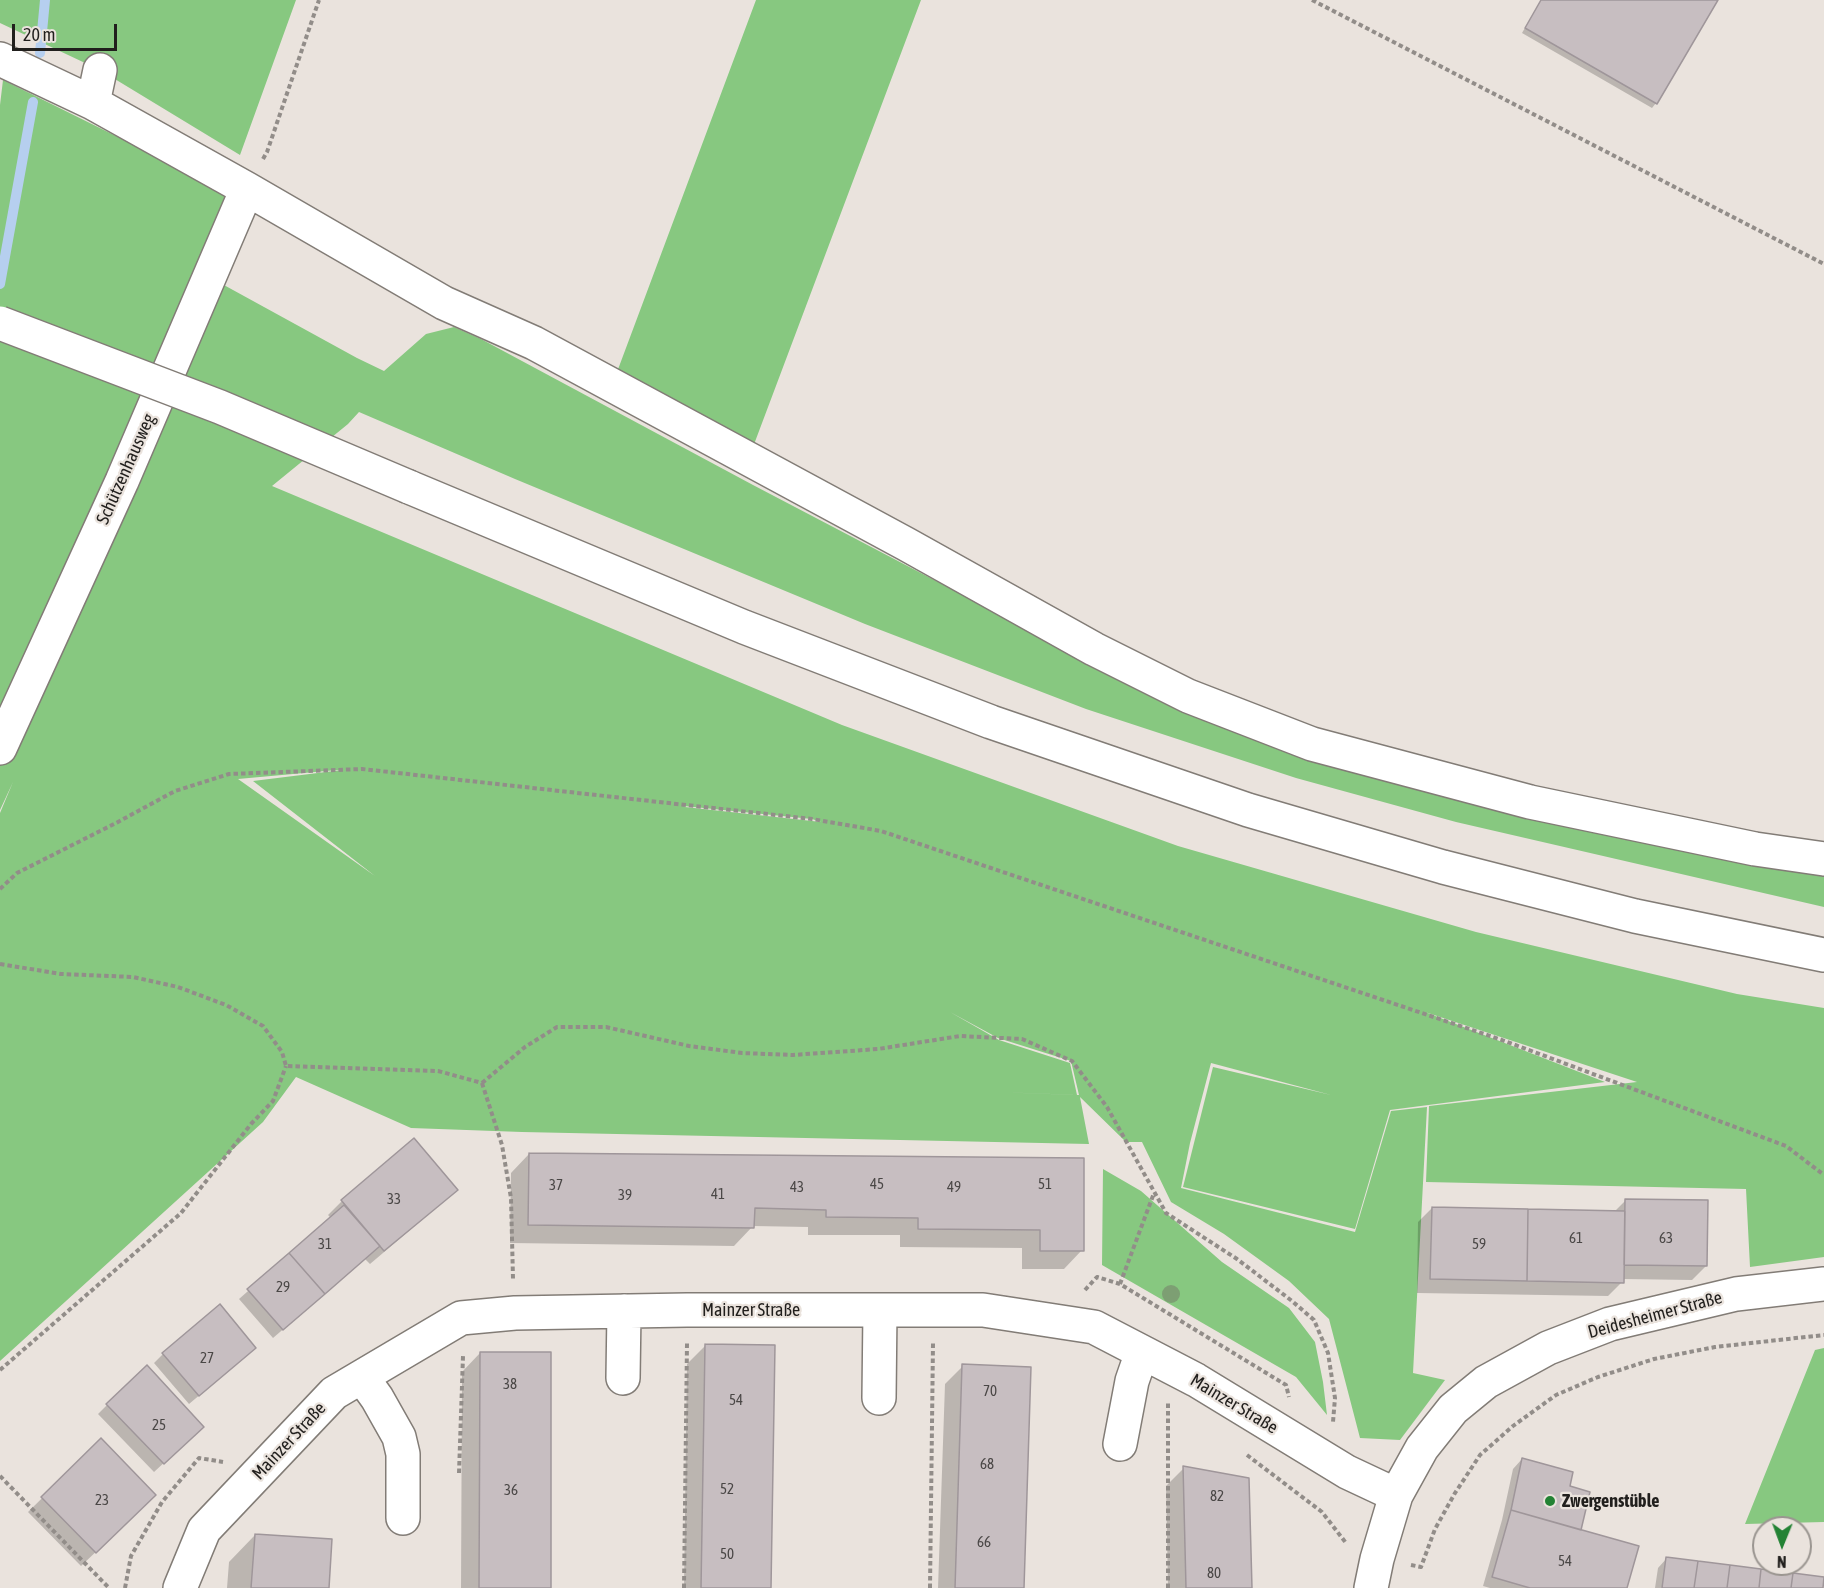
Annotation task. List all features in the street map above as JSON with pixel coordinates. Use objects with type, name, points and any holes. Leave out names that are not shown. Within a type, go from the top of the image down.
[{"type":"street","points":[[0,59],[93,103],[444,303],[534,343],[906,544],[1094,649],[1188,696],[1312,744],[1530,802],[1755,849],[1824,859]]},
{"type":"street","points":[[93,103],[99,70]]},
{"type":"street","name":"Schützenhausweg","points":[[0,748],[122,481],[247,189]]},
{"type":"street","points":[[0,323],[220,407],[744,627],[980,718],[1248,810],[1443,867],[1635,916],[1824,955]]},
{"type":"street","name":"Deidesheimer Straße","points":[[1371,1588],[1396,1495],[1422,1448],[1453,1409],[1486,1382],[1548,1348],[1610,1324],[1736,1294],[1824,1284]]},
{"type":"street","name":"Mainzer Straße","points":[[180,1588],[204,1530],[334,1393],[461,1318],[515,1313],[687,1310],[983,1311],[1094,1327],[1196,1380],[1347,1472],[1396,1495]]},
{"type":"street","points":[[879,1398],[880,1310]]},
{"type":"street","points":[[623,1378],[624,1311]]},
{"type":"street","points":[[1120,1444],[1132,1381],[1155,1359]]},
{"type":"street","points":[[362,1377],[399,1437],[404,1454],[403,1518]]},
{"type":"path","points":[[247,189],[267,152],[319,0]]},
{"type":"path","points":[[1312,0],[1824,264]]},
{"type":"path","points":[[0,889],[17,873],[175,791],[229,774],[362,769],[813,819],[881,831],[1502,1040],[1786,1146],[1824,1175]]},
{"type":"path","points":[[0,964],[61,974],[134,977],[178,987],[226,1005],[263,1026],[282,1052],[286,1066],[273,1101],[251,1124],[182,1213],[0,1370]]},
{"type":"path","points":[[482,1083],[525,1047],[557,1027],[606,1027],[689,1046],[742,1053],[793,1055],[878,1049],[960,1036],[1022,1040],[1071,1061],[1107,1107],[1166,1213],[1237,1259],[1314,1320],[1328,1353],[1335,1398],[1333,1422]]},
{"type":"path","points":[[286,1066],[438,1071],[482,1083]]},
{"type":"path","points":[[482,1083],[502,1146],[511,1198],[515,1313]]},
{"type":"path","points":[[1120,1284],[1154,1192]]},
{"type":"path","points":[[1081,1295],[1097,1277],[1120,1284],[1286,1385],[1292,1407]]},
{"type":"path","points":[[684,1588],[687,1310]]},
{"type":"path","points":[[930,1588],[934,1310]]},
{"type":"path","points":[[1421,1567],[1435,1529],[1480,1455],[1513,1426],[1556,1395],[1598,1377],[1654,1359],[1715,1347],[1824,1335]]},
{"type":"path","points":[[1155,1359],[1168,1588]]},
{"type":"path","points":[[125,1588],[131,1556],[162,1502],[199,1458],[234,1463]]},
{"type":"path","points":[[0,1476],[109,1588]]},
{"type":"green space","points":[[0,0],[296,0],[240,155],[100,70],[0,23]]},
{"type":"green space","points":[[756,0],[921,0],[753,447],[617,372]]},
{"type":"green space","points":[[3,80],[229,192],[202,273],[384,371],[426,334],[454,327],[481,339],[753,485],[1186,712],[1824,874],[1824,907],[1456,822],[1296,778],[1086,709],[865,624],[359,412],[348,424],[272,486],[842,725],[1178,846],[1476,932],[1737,994],[1824,1008],[1824,1257],[1750,1267],[1746,1189],[1426,1182],[1429,1106],[1637,1082],[1425,1012],[1605,1082],[1390,1110],[1355,1229],[1183,1187],[1213,1067],[1331,1095],[1211,1063],[1181,1188],[1355,1232],[1391,1111],[1427,1107],[1413,1373],[1445,1380],[1400,1440],[1360,1438],[1329,1319],[1289,1281],[1224,1234],[1171,1202],[1142,1142],[1126,1142],[1080,1097],[1089,1144],[522,1132],[411,1128],[296,1077],[263,1122],[0,1361],[0,813],[13,782],[0,810],[0,105]],"holes":[[[342,770],[253,781],[375,876],[238,779]],[[685,807],[812,819],[821,822]],[[950,1012],[998,1038],[1071,1061],[1079,1095],[1077,1095],[1070,1063],[999,1040]]]},
{"type":"green space","points":[[1103,1169],[1141,1191],[1222,1262],[1289,1308],[1315,1342],[1327,1415],[1296,1377],[1102,1265]]},
{"type":"green space","points":[[1824,1348],[1824,1522],[1812,1522],[1812,1516],[1752,1516],[1752,1524],[1745,1524],[1815,1350]]},
{"type":"building","points":[[1541,0],[1718,0],[1657,104],[1525,28]]},
{"type":"building","points":[[414,1138],[458,1190],[384,1251],[341,1200]]},
{"type":"building","points":[[529,1153],[1084,1158],[1084,1251],[1040,1251],[1040,1230],[918,1229],[918,1218],[826,1217],[826,1210],[755,1208],[754,1228],[528,1225]]},
{"type":"building","points":[[1625,1199],[1708,1200],[1707,1266],[1624,1265]]},
{"type":"building","points":[[344,1205],[380,1246],[325,1294],[289,1253]]},
{"type":"building","points":[[1432,1207],[1528,1209],[1527,1281],[1430,1279]]},
{"type":"building","points":[[1528,1209],[1625,1211],[1624,1283],[1527,1281]]},
{"type":"building","points":[[289,1253],[325,1294],[283,1330],[247,1289]]},
{"type":"building","points":[[220,1304],[256,1348],[199,1396],[162,1353]]},
{"type":"building","points":[[705,1344],[775,1345],[771,1588],[701,1588]]},
{"type":"building","points":[[480,1352],[551,1352],[551,1588],[479,1588]]},
{"type":"building","points":[[962,1364],[1031,1367],[1024,1588],[955,1588]]},
{"type":"building","points":[[147,1365],[204,1427],[164,1464],[106,1404]]},
{"type":"building","points":[[101,1438],[156,1495],[96,1553],[41,1497]]},
{"type":"building","name":"Zwergenstüble","points":[[1522,1458],[1573,1472],[1570,1486],[1590,1492],[1581,1530],[1511,1510]]},
{"type":"building","points":[[1183,1466],[1249,1478],[1252,1588],[1186,1588]]},
{"type":"building","points":[[1511,1510],[1639,1546],[1627,1588],[1530,1588],[1492,1577]]},
{"type":"building","points":[[255,1534],[332,1539],[329,1588],[251,1588]]},
{"type":"building","points":[[1666,1557],[1698,1561],[1694,1588],[1662,1588]]},
{"type":"building","points":[[1698,1561],[1730,1565],[1727,1588],[1694,1588]]},
{"type":"building","points":[[1730,1565],[1752,1568],[1752,1576],[1760,1576],[1759,1588],[1727,1588]]},
{"type":"building","points":[[1760,1576],[1793,1576],[1791,1588],[1759,1588]]},
{"type":"building","points":[[1793,1576],[1824,1577],[1823,1588],[1791,1588]]},
{"type":"waterway","points":[[40,53],[45,0]]},
{"type":"waterway","points":[[0,284],[33,102]]},
{"type":"place","name":"Zwergenstüble","points":[[1550,1501]]}]
